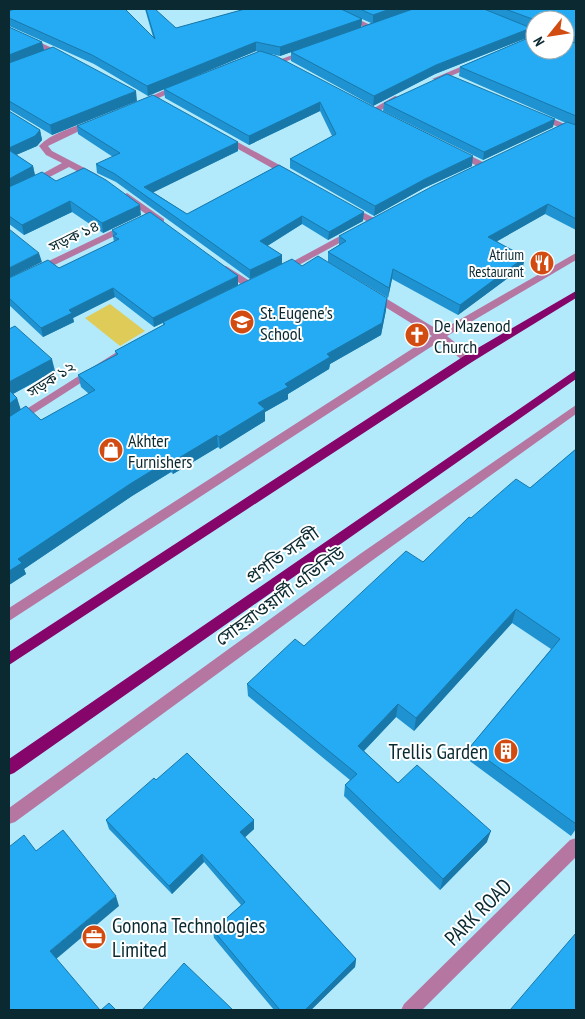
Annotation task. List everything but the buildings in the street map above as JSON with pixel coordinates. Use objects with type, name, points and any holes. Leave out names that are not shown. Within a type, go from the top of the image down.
[{"type":"main road","points":[[9,659],[468,359],[576,294]]},
{"type":"main road","name":"প্রগতি সরণী","points":[[9,768],[576,374]]},
{"type":"street","points":[[331,9],[373,28]]},
{"type":"street","points":[[502,22],[525,30]]},
{"type":"street","points":[[364,31],[382,24]]},
{"type":"street","points":[[9,30],[71,60]]},
{"type":"street","points":[[280,61],[317,48]]},
{"type":"street","points":[[45,55],[54,52]]},
{"type":"street","points":[[271,56],[288,65]]},
{"type":"street","points":[[430,82],[450,78],[482,61]]},
{"type":"street","points":[[129,108],[190,82]]},
{"type":"street","points":[[373,110],[406,94]]},
{"type":"street","points":[[364,106],[381,115]]},
{"type":"street","points":[[531,112],[560,129],[576,132]]},
{"type":"street","points":[[104,118],[47,138],[43,146],[49,153],[104,182]]},
{"type":"street","points":[[212,131],[297,178]]},
{"type":"street","points":[[450,149],[489,164],[468,173]]},
{"type":"street","points":[[9,195],[68,164]]},
{"type":"street","points":[[120,192],[143,219],[167,226]]},
{"type":"street","points":[[275,273],[313,259],[377,219],[339,202]]},
{"type":"street","name":"সড়ক ১৪","points":[[9,284],[143,219]]},
{"type":"street","points":[[9,615],[440,336],[576,256]]},
{"type":"street","points":[[221,266],[249,285]]},
{"type":"street","points":[[366,291],[440,336],[468,359]]},
{"type":"street","name":"সড়ক ১২","points":[[9,425],[118,353],[142,340]]},
{"type":"street","name":"সোহরাওয়ার্দী এভিনিউ","points":[[9,817],[365,558],[576,410]]},
{"type":"street","name":"PARK ROAD","points":[[410,1010],[576,846]]},
{"type":"shaded area","points":[[110,304],[145,331],[120,346],[85,318]]},
{"type":"place","name":"Atrium Restaurant","points":[[542,263]]},
{"type":"place","name":"St. Eugene's School","points":[[242,322]]},
{"type":"place","name":"De Mazenod Church","points":[[417,335]]},
{"type":"place","name":"Akhter Furnishers","points":[[111,450]]},
{"type":"place","name":"Trellis Garden","points":[[506,751]]},
{"type":"place","name":"Gonona Technologies Limited","points":[[94,937]]}]
